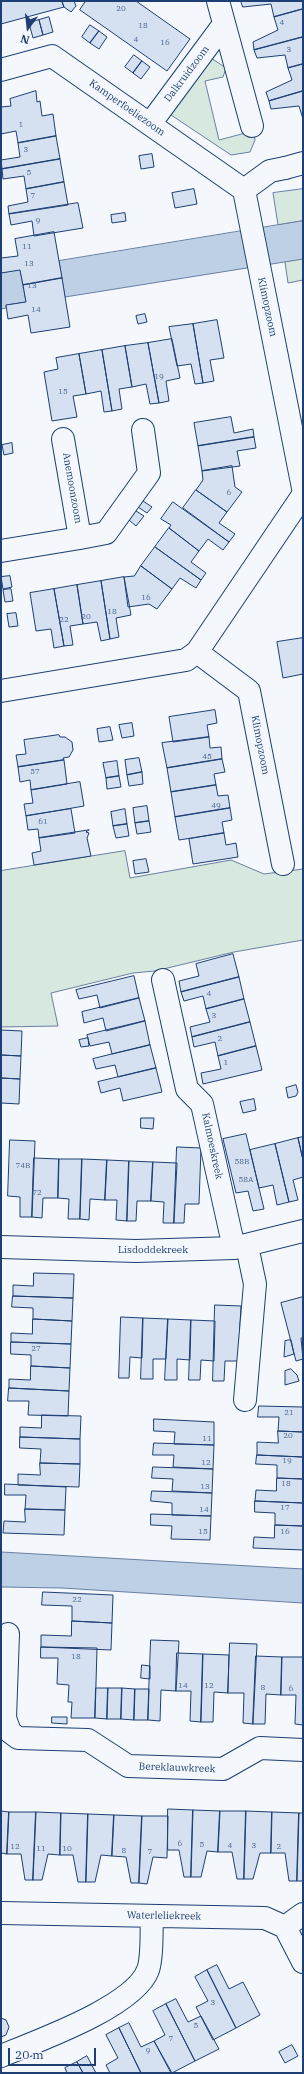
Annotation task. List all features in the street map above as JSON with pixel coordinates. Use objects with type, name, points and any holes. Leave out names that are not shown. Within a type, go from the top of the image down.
[{"type":"street","points":[[218,1],[252,126]]},
{"type":"street","name":"Dalkruidzoom","points":[[150,124],[224,24]]},
{"type":"street","name":"Kamperfoeliezoom","points":[[1,70],[52,56],[244,190]]},
{"type":"street","points":[[244,190],[270,171],[294,165]]},
{"type":"street","name":"Klimopzoom","points":[[244,190],[303,488]]},
{"type":"street","name":"Anemoonzoom","points":[[1,551],[106,533],[149,473],[143,430]]},
{"type":"street","name":"Anemoonzoom","points":[[63,439],[80,538]]},
{"type":"street","points":[[1,691],[186,660],[197,652],[303,495]]},
{"type":"street","name":"Klimopzoom","points":[[197,652],[249,690],[283,864]]},
{"type":"street","name":"Kalmoeskreek","points":[[163,980],[187,1090],[202,1104],[240,1247],[255,1284],[245,1400]]},
{"type":"street","name":"Lisdoddekreek","points":[[1,1247],[136,1251],[240,1247],[303,1231]]},
{"type":"street","name":"Bereklauwkreek","points":[[8,1634],[6,1718],[10,1732],[18,1738],[88,1740],[128,1766],[223,1769],[260,1748],[303,1750]]},
{"type":"street","name":"Waterleliekreek","points":[[1,1914],[265,1918],[285,1927]]},
{"type":"street","points":[[303,1914],[285,1927],[303,1962]]},
{"type":"street","points":[[1,2056],[46,2038],[120,2002],[136,1988],[148,1970],[152,1916]]},
{"type":"shaded area","points":[[211,58],[226,68],[223,77],[205,81],[219,140],[253,131],[255,140],[250,152],[231,155],[171,115]]},
{"type":"shaded area","points":[[303,189],[303,221],[278,225],[273,193]]},
{"type":"shaded area","points":[[303,259],[303,280],[288,283],[285,262]]},
{"type":"shaded area","points":[[125,851],[130,878],[231,860],[264,874],[303,869],[303,940],[234,952],[155,971],[133,973],[51,993],[58,1026],[1,1027],[1,871]]},
{"type":"water","points":[[303,221],[303,259],[65,297],[59,261]]},
{"type":"water","points":[[20,270],[26,302],[6,305],[6,308],[1,309],[1,273]]},
{"type":"water","points":[[1,1552],[303,1569],[303,1603],[62,1588],[1,1587]]},
{"type":"building","points":[[1,1],[62,1],[64,7],[1,24]]},
{"type":"building","points":[[62,1],[74,1],[76,6],[71,12],[64,7]]},
{"type":"building","points":[[86,1],[136,1],[190,39],[167,71],[80,10]]},
{"type":"building","points":[[241,1],[303,1],[303,9],[274,17],[271,4],[243,7]]},
{"type":"building","points":[[303,9],[303,37],[254,50],[253,42],[278,30],[274,17]]},
{"type":"building","points":[[49,17],[53,32],[43,35],[39,20]]},
{"type":"building","points":[[39,20],[43,35],[33,38],[29,23]]},
{"type":"building","points":[[90,25],[99,31],[90,43],[82,37]]},
{"type":"building","points":[[99,31],[107,37],[99,49],[90,43]]},
{"type":"building","points":[[303,37],[303,64],[288,68],[285,55],[257,58],[254,50]]},
{"type":"building","points":[[134,55],[142,61],[133,73],[125,67]]},
{"type":"building","points":[[142,61],[150,67],[141,79],[133,73]]},
{"type":"building","points":[[303,64],[303,91],[269,101],[266,92],[292,80],[288,68]]},
{"type":"building","points":[[36,91],[37,102],[40,101],[42,116],[53,114],[56,136],[18,143],[16,131],[1,134],[1,107],[11,106],[10,99]]},
{"type":"building","points":[[303,91],[303,119],[299,106],[271,109],[269,101]]},
{"type":"building","points":[[56,136],[60,159],[2,169],[1,160],[20,157],[18,143]]},
{"type":"building","points":[[152,154],[154,167],[141,169],[139,156]]},
{"type":"building","points":[[60,159],[64,182],[26,189],[24,176],[3,179],[2,169]]},
{"type":"building","points":[[64,182],[68,205],[9,214],[8,206],[28,202],[26,189]]},
{"type":"building","points":[[194,189],[197,204],[175,208],[172,193]]},
{"type":"building","points":[[78,203],[83,228],[34,236],[32,221],[11,225],[9,214]]},
{"type":"building","points":[[125,213],[126,221],[112,223],[111,215]]},
{"type":"building","points":[[54,232],[62,278],[23,285],[20,270],[1,273],[1,258],[18,256],[15,239]]},
{"type":"building","points":[[62,278],[70,327],[31,333],[28,315],[8,319],[6,305],[26,302],[23,285]]},
{"type":"building","points":[[145,314],[147,322],[138,324],[136,316]]},
{"type":"building","points":[[217,320],[224,358],[210,360],[214,381],[203,383],[193,324]]},
{"type":"building","points":[[193,324],[203,383],[195,384],[191,364],[177,366],[169,327]]},
{"type":"building","points":[[172,339],[180,378],[166,381],[169,401],[159,403],[148,343]]},
{"type":"building","points":[[148,343],[159,403],[150,404],[146,384],[132,387],[125,346]]},
{"type":"building","points":[[125,346],[132,387],[119,389],[122,409],[112,411],[102,350]]},
{"type":"building","points":[[102,350],[112,411],[104,412],[101,391],[86,394],[79,354]]},
{"type":"building","points":[[79,354],[86,394],[73,396],[77,417],[52,421],[44,372],[58,369],[56,358]]},
{"type":"building","points":[[231,417],[234,433],[253,429],[254,437],[198,446],[194,423]]},
{"type":"building","points":[[254,437],[256,448],[237,451],[240,466],[202,471],[198,446]]},
{"type":"building","points":[[12,443],[13,453],[4,455],[2,445]]},
{"type":"building","points":[[232,466],[235,487],[242,492],[227,512],[196,490],[203,480],[202,471]]},
{"type":"building","points":[[196,490],[227,512],[219,523],[235,534],[229,542],[183,508]]},
{"type":"building","points":[[143,501],[152,507],[147,513],[138,507]]},
{"type":"building","points":[[173,502],[229,542],[223,550],[208,539],[199,551],[169,528],[171,525],[161,519]]},
{"type":"building","points":[[136,511],[144,516],[136,526],[129,520]]},
{"type":"building","points":[[169,528],[199,551],[191,562],[206,573],[201,580],[155,547]]},
{"type":"building","points":[[155,547],[201,580],[196,588],[180,578],[172,589],[141,566]]},
{"type":"building","points":[[141,566],[172,589],[157,609],[149,604],[128,607],[124,577],[134,576]]},
{"type":"building","points":[[10,576],[12,587],[3,589],[1,577]]},
{"type":"building","points":[[124,577],[131,615],[116,618],[119,637],[110,639],[101,581]]},
{"type":"building","points":[[101,581],[110,639],[101,641],[97,622],[83,624],[77,585]]},
{"type":"building","points":[[77,585],[83,624],[70,626],[73,645],[64,646],[54,589]]},
{"type":"building","points":[[11,589],[13,601],[5,602],[3,590]]},
{"type":"building","points":[[54,589],[64,646],[54,648],[51,629],[36,631],[30,593]]},
{"type":"building","points":[[16,613],[18,626],[9,627],[7,614]]},
{"type":"building","points":[[303,638],[303,674],[283,678],[277,642]]},
{"type":"building","points":[[215,710],[217,723],[207,725],[209,737],[173,742],[169,717]]},
{"type":"building","points":[[132,723],[134,736],[122,738],[119,725]]},
{"type":"building","points":[[110,727],[113,740],[99,742],[97,729]]},
{"type":"building","points":[[59,735],[60,737],[65,737],[72,742],[73,750],[69,757],[63,758],[64,760],[18,767],[16,755],[26,754],[24,740]]},
{"type":"building","points":[[209,737],[210,748],[221,747],[222,759],[167,768],[162,743]]},
{"type":"building","points":[[139,758],[142,772],[127,775],[125,760]]},
{"type":"building","points":[[222,759],[225,772],[214,774],[216,785],[171,792],[167,768]]},
{"type":"building","points":[[64,760],[67,784],[31,790],[30,780],[20,782],[18,767]]},
{"type":"building","points":[[117,761],[119,776],[106,778],[103,763]]},
{"type":"building","points":[[142,772],[143,784],[129,786],[127,775]]},
{"type":"building","points":[[119,776],[121,787],[107,789],[106,778]]},
{"type":"building","points":[[80,782],[84,806],[26,816],[24,804],[33,803],[31,790]]},
{"type":"building","points":[[216,785],[218,796],[228,795],[230,808],[175,817],[171,792]]},
{"type":"building","points":[[147,806],[149,821],[135,823],[133,808]]},
{"type":"building","points":[[230,808],[232,820],[222,822],[224,833],[179,840],[175,817]]},
{"type":"building","points":[[71,809],[75,833],[39,838],[38,829],[28,830],[26,816]]},
{"type":"building","points":[[125,809],[127,824],[113,826],[111,812]]},
{"type":"building","points":[[149,821],[151,832],[137,834],[135,823]]},
{"type":"building","points":[[127,824],[129,836],[116,838],[113,826]]},
{"type":"building","points":[[89,830],[86,832],[89,833],[87,838],[91,856],[34,865],[32,853],[41,851],[39,838]]},
{"type":"building","points":[[224,833],[226,845],[236,843],[238,857],[193,864],[189,839]]},
{"type":"building","points":[[146,859],[149,872],[135,874],[133,861]]},
{"type":"building","points":[[233,954],[239,977],[181,992],[179,981],[199,976],[196,964]]},
{"type":"building","points":[[134,976],[139,998],[100,1008],[97,995],[79,999],[76,990]]},
{"type":"building","points":[[239,977],[244,999],[206,1009],[203,996],[184,1001],[181,992]]},
{"type":"building","points":[[139,998],[145,1021],[106,1031],[103,1018],[84,1023],[82,1012]]},
{"type":"building","points":[[244,999],[250,1022],[192,1037],[190,1027],[210,1022],[206,1009]]},
{"type":"building","points":[[145,1021],[150,1045],[112,1054],[109,1042],[90,1046],[87,1035]]},
{"type":"building","points":[[250,1022],[256,1046],[218,1056],[215,1042],[194,1047],[192,1037]]},
{"type":"building","points":[[1,1030],[22,1031],[21,1056],[1,1055]]},
{"type":"building","points":[[88,1038],[89,1046],[81,1047],[79,1040]]},
{"type":"building","points":[[150,1045],[156,1068],[118,1077],[115,1065],[96,1069],[93,1059]]},
{"type":"building","points":[[256,1046],[262,1070],[203,1084],[201,1073],[221,1069],[218,1056]]},
{"type":"building","points":[[1,1055],[21,1056],[20,1079],[1,1078]]},
{"type":"building","points":[[156,1068],[162,1092],[123,1101],[120,1088],[101,1093],[98,1082]]},
{"type":"building","points":[[1,1078],[20,1079],[19,1104],[1,1103]]},
{"type":"building","points":[[296,1085],[298,1092],[296,1096],[288,1098],[286,1088]]},
{"type":"building","points":[[254,1099],[256,1110],[243,1113],[240,1102]]},
{"type":"building","points":[[141,1118],[154,1118],[153,1129],[141,1128]]},
{"type":"building","points":[[246,1134],[264,1209],[253,1211],[248,1191],[236,1193],[223,1139]]},
{"type":"building","points":[[303,1137],[303,1160],[298,1138]]},
{"type":"building","points":[[298,1138],[303,1160],[303,1177],[293,1180],[298,1200],[289,1202],[275,1144]]},
{"type":"building","points":[[10,1140],[35,1141],[32,1217],[20,1217],[20,1197],[8,1196]]},
{"type":"building","points":[[275,1144],[289,1202],[277,1205],[273,1185],[259,1188],[250,1150]]},
{"type":"building","points":[[177,1147],[201,1148],[199,1204],[185,1204],[184,1223],[174,1223]]},
{"type":"building","points":[[34,1158],[59,1159],[58,1198],[43,1198],[42,1218],[32,1217]]},
{"type":"building","points":[[59,1159],[82,1159],[80,1219],[68,1219],[69,1199],[58,1198]]},
{"type":"building","points":[[82,1159],[107,1160],[105,1200],[90,1199],[89,1220],[80,1219]]},
{"type":"building","points":[[107,1160],[129,1161],[127,1221],[116,1220],[117,1200],[105,1200]]},
{"type":"building","points":[[129,1161],[153,1162],[151,1201],[137,1201],[136,1221],[127,1221]]},
{"type":"building","points":[[153,1162],[177,1163],[174,1223],[163,1223],[164,1202],[151,1201]]},
{"type":"building","points":[[34,1273],[74,1274],[73,1298],[13,1296],[13,1285],[33,1286]]},
{"type":"building","points":[[13,1296],[73,1298],[72,1321],[33,1319],[33,1308],[12,1307]]},
{"type":"building","points":[[303,1297],[303,1338],[301,1338],[303,1359],[296,1361],[281,1303]]},
{"type":"building","points":[[215,1305],[241,1306],[238,1361],[225,1361],[224,1381],[213,1381]]},
{"type":"building","points":[[121,1317],[143,1318],[142,1358],[130,1357],[129,1378],[119,1378]]},
{"type":"building","points":[[143,1318],[168,1319],[166,1359],[153,1359],[153,1379],[141,1379]]},
{"type":"building","points":[[33,1319],[72,1321],[71,1344],[11,1342],[11,1333],[32,1334]]},
{"type":"building","points":[[168,1319],[191,1320],[190,1360],[177,1359],[177,1380],[165,1380]]},
{"type":"building","points":[[191,1320],[215,1321],[214,1361],[201,1360],[200,1380],[189,1380]]},
{"type":"building","points":[[291,1340],[294,1354],[284,1357],[285,1341]]},
{"type":"building","points":[[11,1342],[71,1344],[70,1368],[31,1366],[31,1355],[11,1354]]},
{"type":"building","points":[[31,1366],[70,1368],[69,1391],[9,1388],[9,1379],[30,1380]]},
{"type":"building","points":[[291,1369],[297,1375],[299,1381],[285,1385],[285,1371]]},
{"type":"building","points":[[9,1388],[69,1391],[68,1416],[28,1415],[29,1401],[8,1401]]},
{"type":"building","points":[[259,1406],[303,1407],[303,1432],[278,1431],[279,1417],[258,1417]]},
{"type":"building","points":[[42,1415],[81,1416],[80,1439],[20,1437],[20,1427],[41,1428]]},
{"type":"building","points":[[154,1419],[214,1422],[214,1445],[174,1444],[175,1432],[154,1431]]},
{"type":"building","points":[[278,1431],[303,1432],[303,1457],[257,1455],[257,1442],[278,1443]]},
{"type":"building","points":[[20,1437],[80,1439],[80,1464],[40,1463],[41,1449],[20,1448]]},
{"type":"building","points":[[154,1443],[214,1445],[213,1469],[173,1467],[174,1455],[153,1455]]},
{"type":"building","points":[[257,1455],[303,1457],[303,1479],[277,1478],[277,1465],[256,1464]]},
{"type":"building","points":[[40,1463],[80,1464],[79,1487],[18,1485],[18,1474],[40,1475]]},
{"type":"building","points":[[153,1467],[213,1469],[212,1493],[172,1491],[173,1479],[152,1478]]},
{"type":"building","points":[[277,1478],[303,1479],[303,1503],[255,1501],[256,1490],[276,1491]]},
{"type":"building","points":[[5,1484],[66,1487],[65,1510],[25,1509],[26,1495],[5,1495]]},
{"type":"building","points":[[152,1491],[212,1493],[211,1516],[172,1515],[172,1503],[151,1501]]},
{"type":"building","points":[[255,1501],[303,1503],[303,1526],[275,1525],[275,1513],[255,1512]]},
{"type":"building","points":[[25,1509],[65,1510],[64,1535],[3,1533],[4,1521],[25,1522]]},
{"type":"building","points":[[151,1514],[211,1516],[210,1540],[171,1539],[172,1526],[151,1525]]},
{"type":"building","points":[[275,1525],[303,1526],[303,1550],[253,1548],[254,1537],[274,1538]]},
{"type":"building","points":[[43,1592],[113,1595],[112,1623],[72,1621],[72,1606],[42,1605]]},
{"type":"building","points":[[72,1621],[112,1623],[111,1650],[41,1647],[41,1635],[71,1636]]},
{"type":"building","points":[[151,1640],[179,1641],[176,1691],[161,1690],[160,1721],[148,1720]]},
{"type":"building","points":[[230,1643],[257,1644],[253,1724],[243,1723],[244,1693],[228,1693]]},
{"type":"building","points":[[41,1647],[97,1648],[95,1718],[71,1718],[72,1702],[68,1702],[69,1685],[57,1684],[58,1658],[41,1658]]},
{"type":"building","points":[[177,1653],[203,1654],[201,1722],[190,1721],[191,1691],[176,1691]]},
{"type":"building","points":[[203,1654],[229,1655],[228,1693],[214,1692],[213,1722],[201,1722]]},
{"type":"building","points":[[256,1656],[282,1657],[281,1695],[266,1694],[265,1724],[253,1724]]},
{"type":"building","points":[[282,1657],[303,1657],[303,1725],[295,1724],[296,1695],[281,1695]]},
{"type":"building","points":[[142,1665],[150,1666],[150,1679],[141,1678]]},
{"type":"building","points":[[96,1688],[108,1688],[107,1719],[95,1718]]},
{"type":"building","points":[[108,1688],[122,1688],[121,1719],[107,1719]]},
{"type":"building","points":[[122,1688],[135,1689],[134,1720],[121,1719]]},
{"type":"building","points":[[135,1689],[149,1689],[148,1720],[134,1720]]},
{"type":"building","points":[[52,1717],[67,1717],[67,1724],[52,1723]]},
{"type":"building","points":[[168,1809],[193,1810],[191,1877],[184,1877],[179,1850],[168,1850]]},
{"type":"building","points":[[193,1810],[220,1811],[218,1852],[207,1851],[201,1877],[191,1877]]},
{"type":"building","points":[[1,1811],[9,1812],[7,1854],[1,1853]]},
{"type":"building","points":[[220,1811],[246,1811],[244,1879],[237,1879],[232,1852],[218,1852]]},
{"type":"building","points":[[246,1811],[272,1812],[271,1853],[260,1853],[253,1879],[244,1879]]},
{"type":"building","points":[[9,1812],[36,1812],[33,1880],[25,1880],[21,1854],[7,1854]]},
{"type":"building","points":[[36,1812],[61,1813],[60,1855],[48,1854],[42,1880],[33,1880]]},
{"type":"building","points":[[272,1812],[299,1813],[297,1881],[289,1881],[285,1853],[271,1853]]},
{"type":"building","points":[[61,1813],[88,1814],[86,1882],[78,1882],[73,1855],[60,1855]]},
{"type":"building","points":[[299,1813],[303,1813],[303,1881],[297,1881]]},
{"type":"building","points":[[88,1814],[114,1815],[112,1856],[101,1855],[95,1882],[86,1882]]},
{"type":"building","points":[[114,1815],[142,1816],[139,1883],[131,1883],[126,1857],[112,1856]]},
{"type":"building","points":[[142,1816],[168,1816],[167,1858],[153,1857],[147,1884],[139,1883]]},
{"type":"building","points":[[217,1965],[229,1989],[243,1982],[260,2015],[236,2028],[207,1970]]},
{"type":"building","points":[[207,1970],[236,2028],[213,2040],[196,2007],[208,2001],[195,1977]]},
{"type":"building","points":[[176,1999],[188,2022],[201,2016],[219,2049],[195,2061],[166,2004]]},
{"type":"building","points":[[166,2004],[195,2061],[172,2073],[154,2041],[165,2035],[153,2011]]},
{"type":"building","points":[[1,2018],[6,2020],[9,2027],[6,2035],[1,2037]]},
{"type":"building","points":[[129,2023],[141,2047],[154,2041],[171,2073],[141,2073],[119,2028]]},
{"type":"building","points":[[119,2028],[141,2073],[110,2073],[106,2065],[118,2058],[106,2035]]},
{"type":"building","points":[[292,2045],[298,2056],[285,2063],[279,2052]]},
{"type":"building","points":[[87,2056],[96,2073],[83,2073],[77,2062]]},
{"type":"building","points":[[77,2062],[83,2073],[67,2073],[65,2068]]}]
